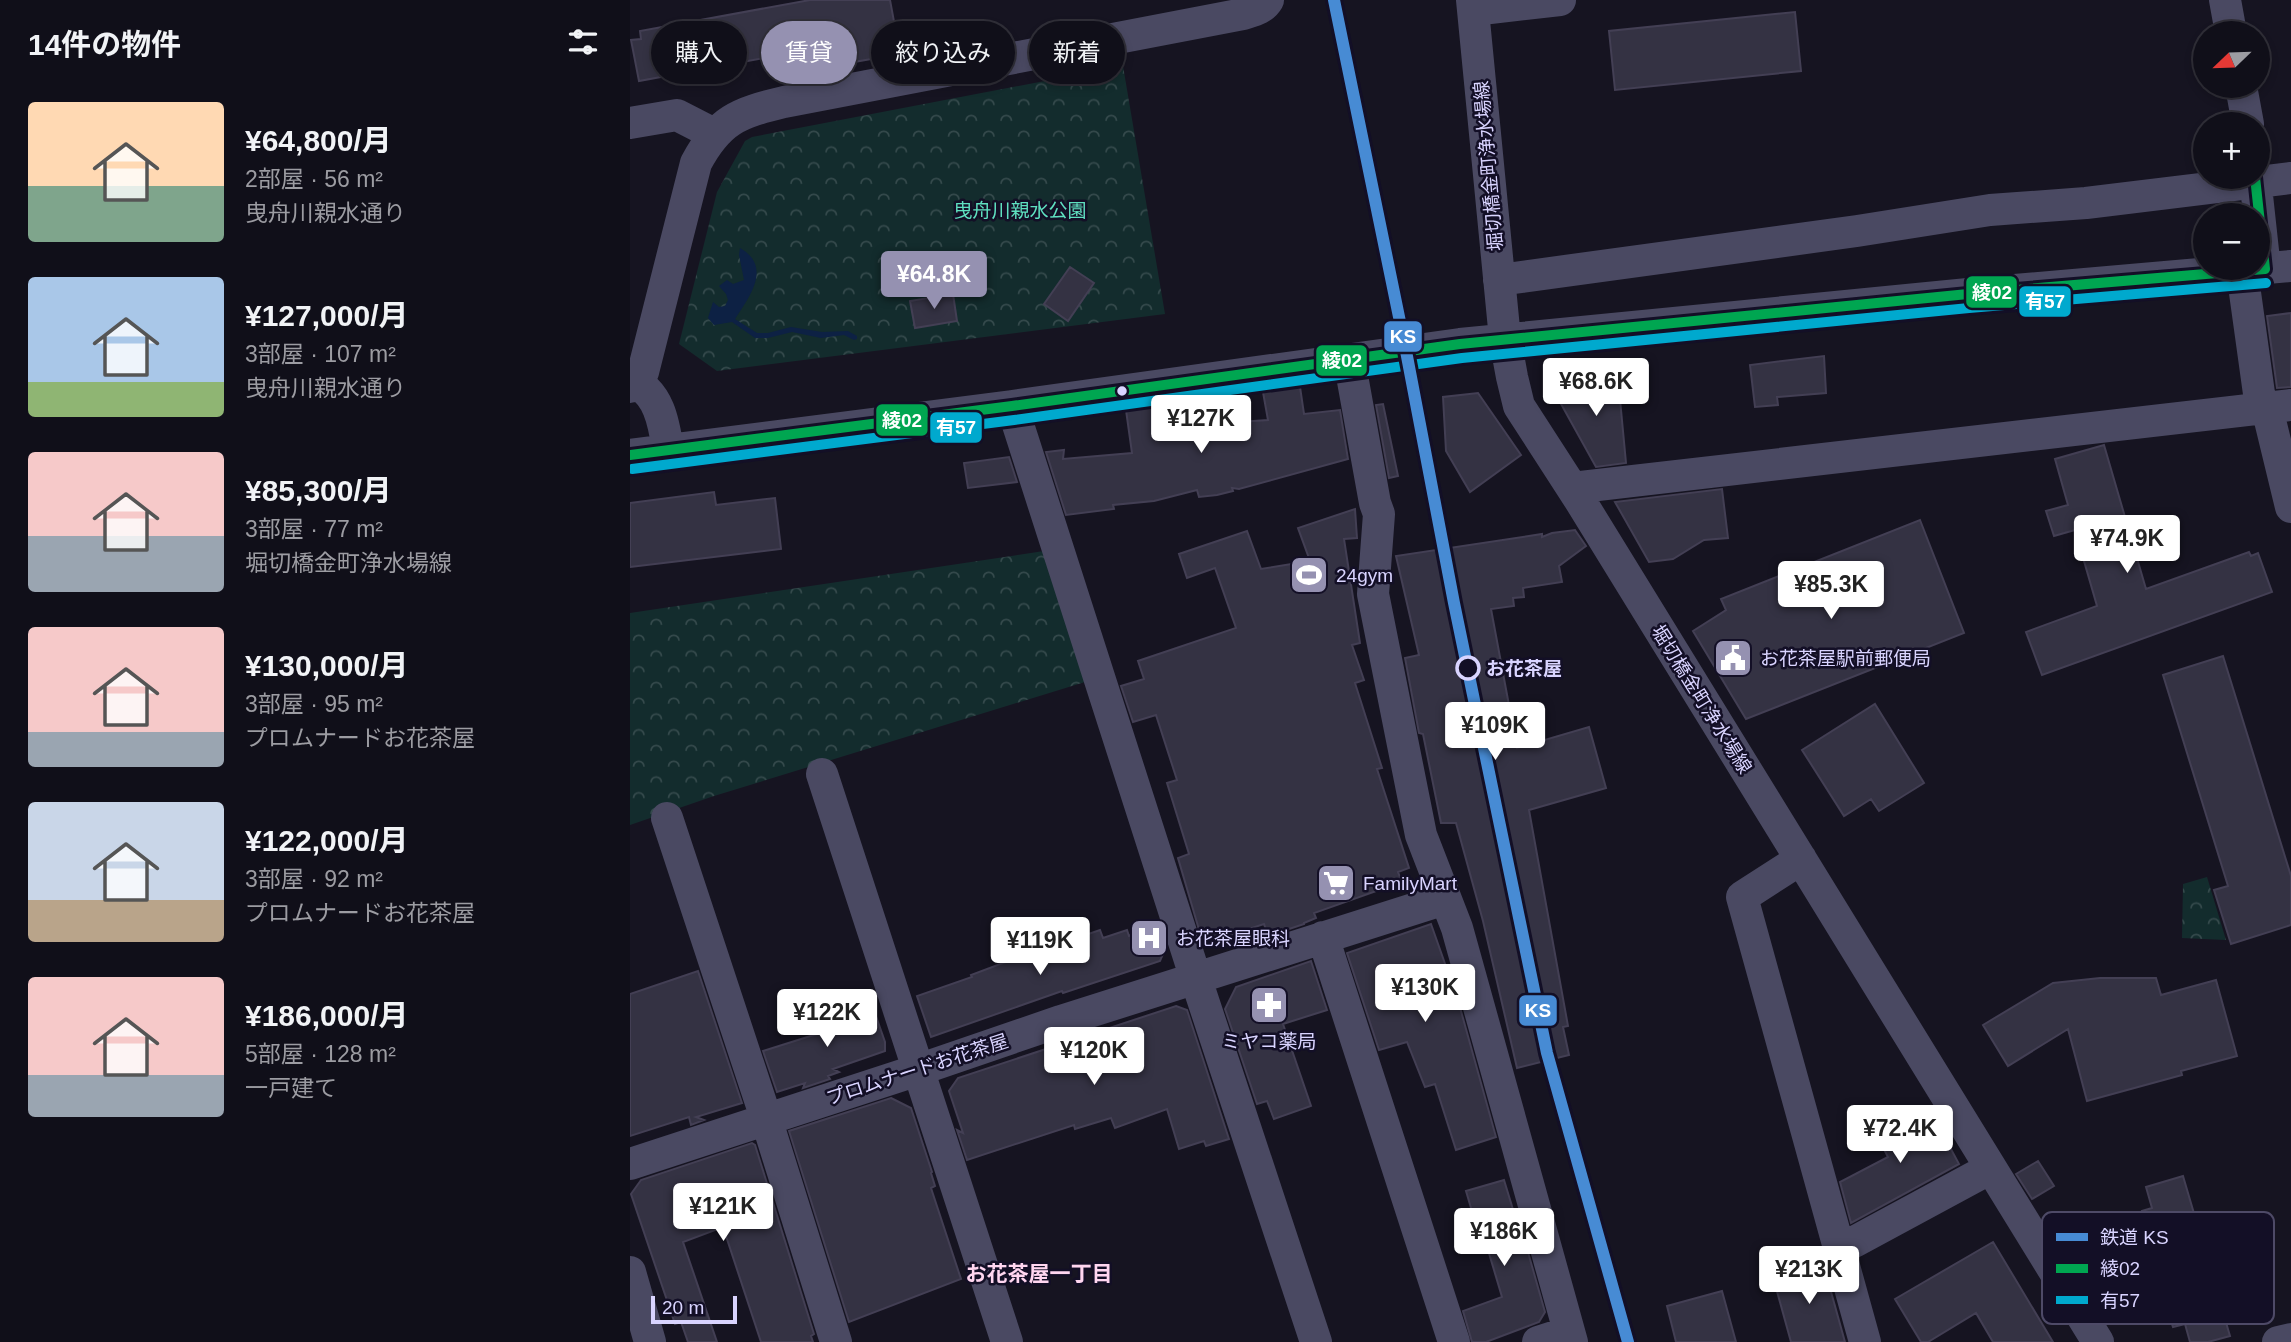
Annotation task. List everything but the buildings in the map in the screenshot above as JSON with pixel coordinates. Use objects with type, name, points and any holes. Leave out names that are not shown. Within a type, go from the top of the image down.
[{"type":"street","points":[[668,450],[660,412],[652,397],[632,383],[643,372],[696,163],[714,134],[740,114],[756,108],[1243,14],[1257,10],[1268,0]]},
{"type":"street","points":[[1473,5],[1560,0]]},
{"type":"street","points":[[2225,0],[2229,21]]},
{"type":"street","name":"堀切橋金町浄水場線","points":[[1473,5],[1505,339],[1519,406],[2042,1251]]},
{"type":"street","points":[[630,123],[677,115],[714,134]]},
{"type":"street","points":[[2270,179],[2291,178]]},
{"type":"street","points":[[1499,281],[1990,210],[2086,203],[2193,188]]},
{"type":"street","points":[[630,455],[1505,339],[2193,275]]},
{"type":"street","points":[[2267,280],[2273,407],[2291,507]]},
{"type":"street","points":[[1349,359],[1379,514],[1373,594],[1422,835],[1457,929],[1571,1337],[1538,1342]]},
{"type":"street","points":[[1012,406],[1316,1342]]},
{"type":"street","points":[[1572,488],[2273,407]]},
{"type":"street","points":[[822,774],[1007,1342]]},
{"type":"street","points":[[667,818],[766,1118],[836,1342]]},
{"type":"street","points":[[1801,859],[1742,897],[1865,1342]]},
{"type":"street","name":"プロムナードお花茶屋","points":[[630,1164],[1061,1021],[1444,899]]},
{"type":"street","points":[[1323,937],[1454,1342]]},
{"type":"street","points":[[1839,1247],[1854,1242],[1991,1168]]},
{"type":"street","points":[[630,1272],[650,1342]]},
{"type":"street","name":"堀切橋金町浄水場線","points":[[2087,1324],[2098,1342]]},
{"type":"street","points":[[2278,1342],[2291,1339]]},
{"type":"green space","name":"曳舟川親水公園","points":[[1125,78],[1165,314],[717,371],[679,344],[717,192],[745,141],[752,137],[1029,84],[1125,84]]},
{"type":"green space","points":[[1044,551],[1085,682],[714,796],[630,825],[630,613]]},
{"type":"green space","points":[[2207,877],[2226,940],[2182,938],[2183,884]]},
{"type":"water","points":[[740,248],[750,256],[757,273],[751,292],[735,319],[757,333],[791,327],[822,332],[848,331],[857,336],[857,339],[844,335],[821,338],[792,332],[755,338],[732,322],[714,325],[708,318],[713,302],[719,307],[725,306],[728,300],[719,286],[727,280],[733,284],[744,280]]},
{"type":"rail line","name":"KS","points":[[1334,0],[1547,1053],[1628,1342]]},
{"type":"transit line","name":"綾02","points":[[2256,189],[2258,203]]},
{"type":"transit line","name":"綾02","points":[[630,455],[1460,344],[1968,294],[2193,275]]},
{"type":"transit line","name":"有57","points":[[632,469],[1462,358],[1969,308],[2266,283]]},
{"type":"place","name":"24gym","points":[[1309,575]]},
{"type":"place","name":"お花茶屋駅前郵便局","points":[[1733,658]]},
{"type":"place","name":"お花茶屋","points":[[1468,668]]},
{"type":"place","name":"FamilyMart","points":[[1336,883]]},
{"type":"place","name":"お花茶屋眼科","points":[[1149,938]]},
{"type":"place","name":"ミヤコ薬局","points":[[1269,1005]]},
{"type":"district","name":"お花茶屋一丁目","points":[[1039,1274]]}]
